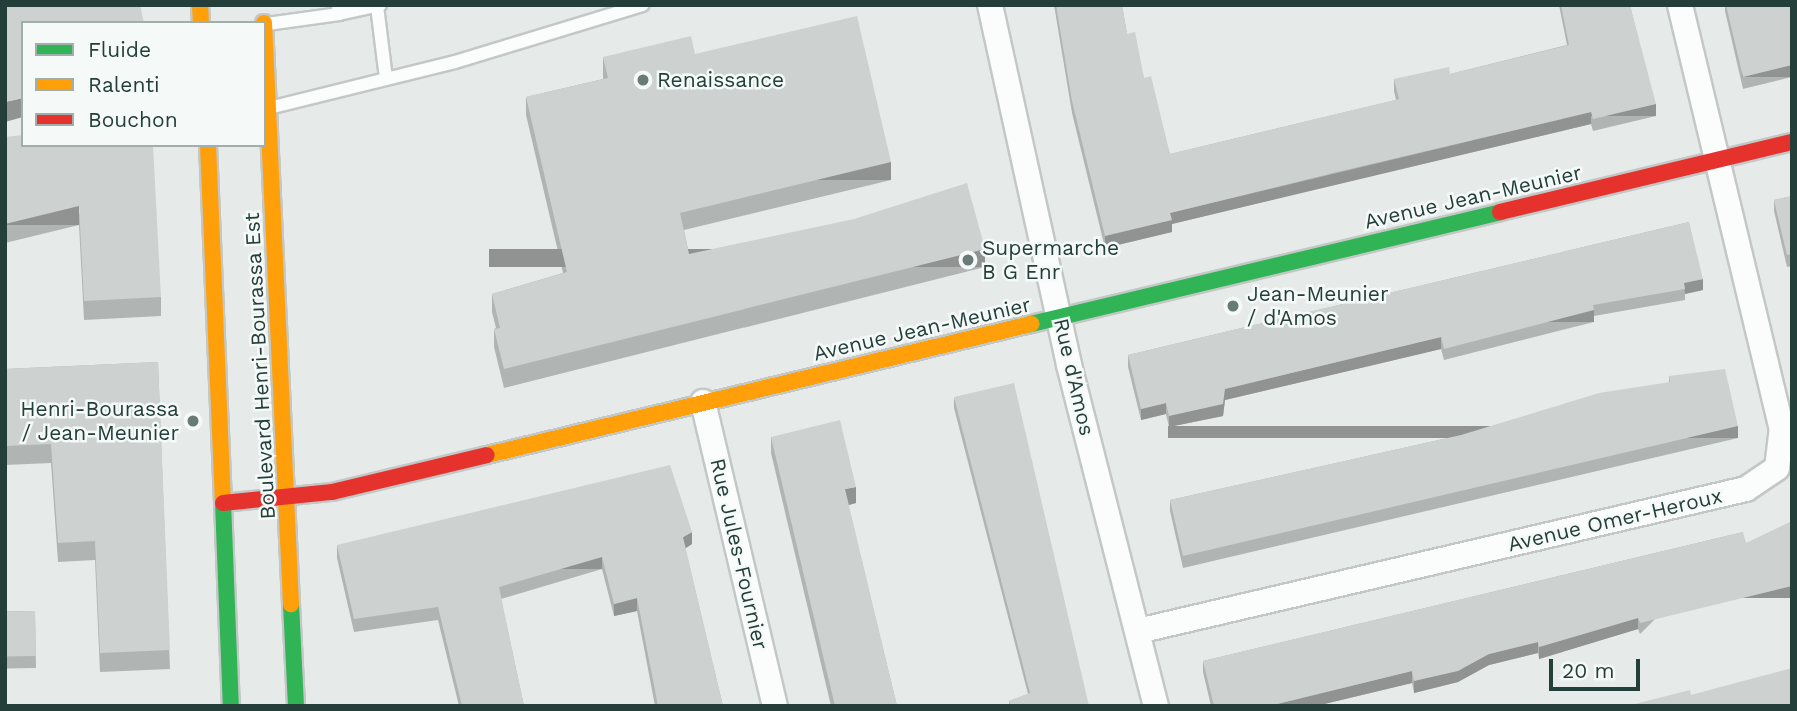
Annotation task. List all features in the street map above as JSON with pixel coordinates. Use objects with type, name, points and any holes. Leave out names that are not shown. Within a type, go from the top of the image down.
[{"type":"street","name":"Rue d'Amos","points":[[990,5],[1059,318],[1156,706]]},
{"type":"street","name":"Avenue Omer-Heroux","points":[[1138,631],[1765,481],[1784,450],[1782,430],[1680,5]]},
{"type":"street","name":"Boulevard Henri-Bourassa Est","points":[[266,57],[296,706]]},
{"type":"street","name":"Avenue Jean-Meunier","points":[[223,503],[288,498],[1059,318],[1792,142]]},
{"type":"street","name":"Boulevard Henri-Bourassa Est","points":[[208,147],[225,436],[223,503],[231,706]]},
{"type":"street","name":"Rue Jules-Fournier","points":[[703,402],[775,706]]},
{"type":"lane","points":[[269,108],[386,78],[643,5]]},
{"type":"lane","points":[[266,23],[378,6],[386,78]]},
{"type":"building","points":[[5,5],[140,5],[144,21],[21,21],[21,98],[5,102]]},
{"type":"building","points":[[1056,5],[1122,5],[1127,34],[1135,32],[1144,78],[1151,76],[1170,154],[1399,99],[1394,79],[1449,67],[1450,74],[1569,45],[1561,5],[1630,5],[1656,104],[1593,119],[1591,112],[1333,173],[1170,213],[1172,220],[1105,236],[1072,101]]},
{"type":"building","points":[[1726,5],[1792,5],[1792,65],[1743,77]]},
{"type":"building","points":[[857,16],[891,162],[680,213],[689,254],[854,219],[967,183],[985,249],[504,369],[494,329],[500,328],[492,294],[567,272],[526,97],[608,78],[603,57],[691,36],[695,54]]},
{"type":"building","points":[[21,135],[21,147],[153,147],[161,297],[84,301],[79,206],[5,224],[5,137]]},
{"type":"building","points":[[1792,196],[1792,254],[1787,255],[1774,200]]},
{"type":"building","points":[[1689,222],[1703,279],[1684,283],[1685,289],[1593,305],[1594,310],[1444,349],[1441,337],[1225,389],[1223,404],[1169,416],[1166,403],[1141,409],[1128,355]]},
{"type":"building","points":[[158,362],[170,650],[100,653],[95,541],[58,543],[51,444],[5,446],[5,369]]},
{"type":"building","points":[[1725,369],[1738,426],[1183,556],[1170,500],[1461,435],[1599,393],[1670,382],[1669,376]]},
{"type":"building","points":[[1014,383],[1089,706],[1011,706],[1009,701],[1030,693],[954,397]]},
{"type":"building","points":[[840,420],[856,487],[845,489],[897,706],[835,706],[771,437]]},
{"type":"building","points":[[670,465],[692,532],[683,537],[723,706],[658,706],[637,598],[614,604],[602,557],[499,587],[524,706],[462,706],[438,607],[354,619],[337,545]]},
{"type":"building","points":[[1792,521],[1792,586],[1640,623],[1638,618],[1539,647],[1538,642],[1489,654],[1458,671],[1414,681],[1412,671],[1269,706],[1214,706],[1203,661],[1743,532],[1746,543]]},
{"type":"building","points":[[35,611],[36,656],[6,657],[5,612]]},
{"type":"building","points":[[1792,668],[1792,706],[1627,706],[1690,690],[1691,695]]},
{"type":"traffic: fast","points":[[1031,324],[1500,212]]},
{"type":"traffic: fast","points":[[223,502],[231,706]]},
{"type":"traffic: fast","points":[[291,604],[296,706]]},
{"type":"traffic: slow","points":[[200,5],[201,21]]},
{"type":"traffic: slow","points":[[266,66],[291,604]]},
{"type":"traffic: slow","points":[[208,147],[223,502]]},
{"type":"traffic: slow","points":[[487,455],[1031,324]]},
{"type":"traffic: jam","points":[[1500,212],[1792,142]]},
{"type":"traffic: jam","points":[[223,503],[332,492],[487,455]]},
{"type":"place","name":"Renaissance","points":[[643,80]]},
{"type":"place","name":"Supermarche B G Enr","points":[[968,260]]},
{"type":"place","name":"Jean-Meunier / d'Amos","points":[[1233,306]]},
{"type":"place","name":"Henri-Bourassa / Jean-Meunier","points":[[193,421]]}]
